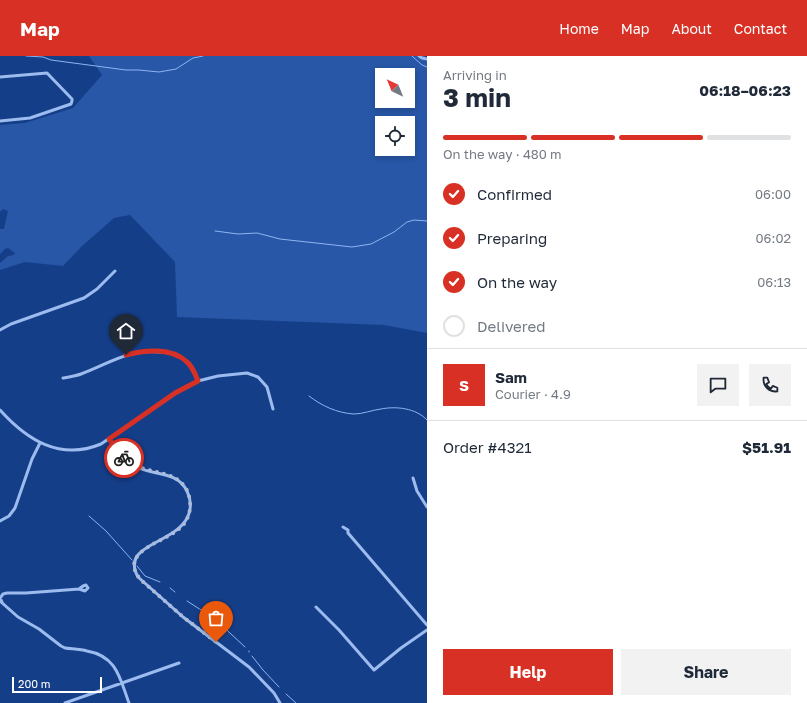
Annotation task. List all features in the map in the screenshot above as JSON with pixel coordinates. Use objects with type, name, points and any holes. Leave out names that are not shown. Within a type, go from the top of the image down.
[{"type":"street","points":[[420,57],[427,58]]},
{"type":"street","points":[[0,76],[45,72],[49,74],[72,99],[71,104],[38,116],[0,121]]},
{"type":"street","points":[[0,330],[11,324],[84,298],[97,289],[115,271]]},
{"type":"street","points":[[63,378],[80,375],[126,355],[150,351],[171,353],[182,358],[193,369],[198,381]]},
{"type":"street","points":[[0,410],[20,429],[40,443],[58,449],[75,450],[95,446],[109,439],[175,393],[198,381],[218,376],[244,374],[254,375],[261,379],[267,387],[273,409]]},
{"type":"street","points":[[109,439],[131,465],[166,474],[178,480],[185,488],[190,500],[189,513],[182,526],[175,532],[143,550],[136,557],[135,568],[138,577],[183,617],[249,667],[274,693],[280,703]]},
{"type":"street","points":[[0,521],[9,516],[15,508],[32,460],[40,443]]},
{"type":"street","points":[[413,478],[417,492],[427,507]]},
{"type":"street","points":[[343,527],[348,530],[348,533],[365,554],[427,625]]},
{"type":"street","points":[[79,589],[7,593],[3,594],[0,598],[2,602],[18,617],[39,629],[61,646],[95,653],[105,657],[116,669],[129,703]]},
{"type":"street","points":[[316,607],[339,630],[374,670],[376,670],[395,653],[427,630]]},
{"type":"street","points":[[65,703],[179,663]]},
{"type":"shaded area","points":[[89,56],[425,56],[427,60],[427,333],[384,325],[177,317],[175,262],[130,215],[114,218],[81,247],[63,266],[25,262],[0,270],[0,263],[8,256],[14,255],[15,253],[8,248],[0,254],[0,229],[4,229],[8,211],[3,209],[0,212],[0,125],[25,123],[73,108],[102,75]]},
{"type":"waterway","points":[[26,56],[43,57],[51,60],[126,70],[159,72],[176,69],[193,58],[203,56]]},
{"type":"waterway","points":[[412,56],[422,65],[427,67]]},
{"type":"waterway","points":[[215,231],[238,234],[257,233],[280,239],[352,247],[371,244],[394,232],[407,222],[414,220],[427,221]]},
{"type":"waterway","points":[[309,396],[324,406],[336,411],[357,414],[387,408],[399,408],[412,410],[427,420]]},
{"type":"waterway","points":[[89,516],[106,531],[132,560]]},
{"type":"waterway","points":[[137,566],[145,576],[160,582]]},
{"type":"waterway","points":[[170,588],[175,592]]},
{"type":"waterway","points":[[187,601],[212,617]]},
{"type":"waterway","points":[[217,621],[245,647]]},
{"type":"waterway","points":[[252,656],[279,687]]},
{"type":"waterway","points":[[286,694],[296,703]]},
{"type":"way so far","points":[[124,458],[131,465],[138,468],[166,474],[176,478],[187,490],[190,500],[188,518],[179,530],[146,548],[136,557],[135,571],[141,580],[183,617],[216,642]]},
{"type":"route","points":[[124,458],[109,439],[175,393],[198,381],[190,365],[177,355],[166,352],[150,351],[126,355]]}]
